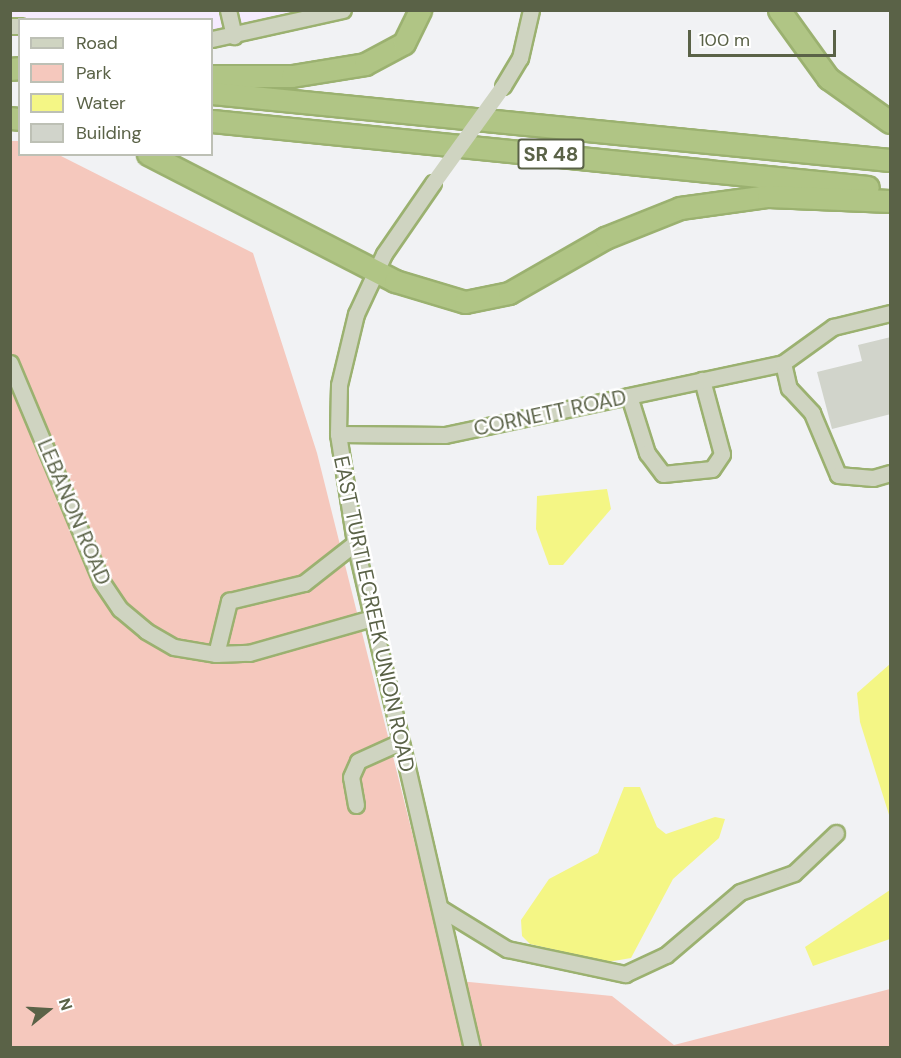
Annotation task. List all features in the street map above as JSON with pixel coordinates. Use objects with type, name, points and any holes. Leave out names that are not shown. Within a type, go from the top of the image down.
[{"type":"highway","points":[[213,76],[292,76],[365,64],[404,43],[420,10]]},
{"type":"highway","points":[[779,10],[828,78],[891,122]]},
{"type":"highway","name":"SR 48","points":[[213,93],[891,160]]},
{"type":"highway","name":"SR 48","points":[[213,121],[891,189]]},
{"type":"highway","points":[[152,156],[375,270],[444,300],[480,301],[515,290],[614,234],[680,208],[768,196],[891,201]]},
{"type":"street","points":[[228,10],[234,36]]},
{"type":"street","points":[[213,39],[343,10]]},
{"type":"street","name":"EAST TURTLECREEK UNION ROAD","points":[[472,1047],[355,543],[338,434],[346,349],[375,270],[520,58],[531,10]]},
{"type":"street","points":[[891,313],[833,327],[783,363],[789,388],[812,413],[838,475],[873,478],[891,473]]},
{"type":"street","name":"LEBANON ROAD","points":[[10,363],[101,581],[120,609],[174,647],[216,654],[249,652],[372,618]]},
{"type":"street","name":"CORNETT ROAD","points":[[338,434],[445,435],[783,363]]},
{"type":"street","points":[[629,396],[647,453],[663,474],[712,469],[722,454],[702,380]]},
{"type":"street","points":[[216,654],[230,601],[303,583],[355,543]]},
{"type":"street","points":[[356,806],[351,777],[358,761],[400,742]]},
{"type":"street","points":[[440,908],[507,949],[625,974],[666,955],[740,892],[795,873],[836,833]]},
{"type":"shaded area","points":[[10,11],[343,11],[213,36],[213,18],[18,18],[18,37],[11,37]]},
{"type":"green space","points":[[11,141],[18,141],[18,156],[61,156],[253,253],[317,453],[449,980],[612,996],[674,1045],[890,989],[890,1047],[11,1048]]},
{"type":"water","points":[[607,489],[611,509],[563,565],[549,565],[536,529],[537,496]]},
{"type":"water","points":[[890,664],[890,818],[860,722],[857,693]]},
{"type":"water","points":[[624,787],[640,787],[657,827],[666,834],[715,817],[725,819],[719,838],[673,879],[631,958],[608,962],[530,944],[522,936],[521,920],[549,879],[598,853]]},
{"type":"water","points":[[890,890],[890,939],[813,966],[805,947]]},
{"type":"building","points":[[891,337],[891,414],[832,429],[817,372],[862,361],[858,345]]}]
